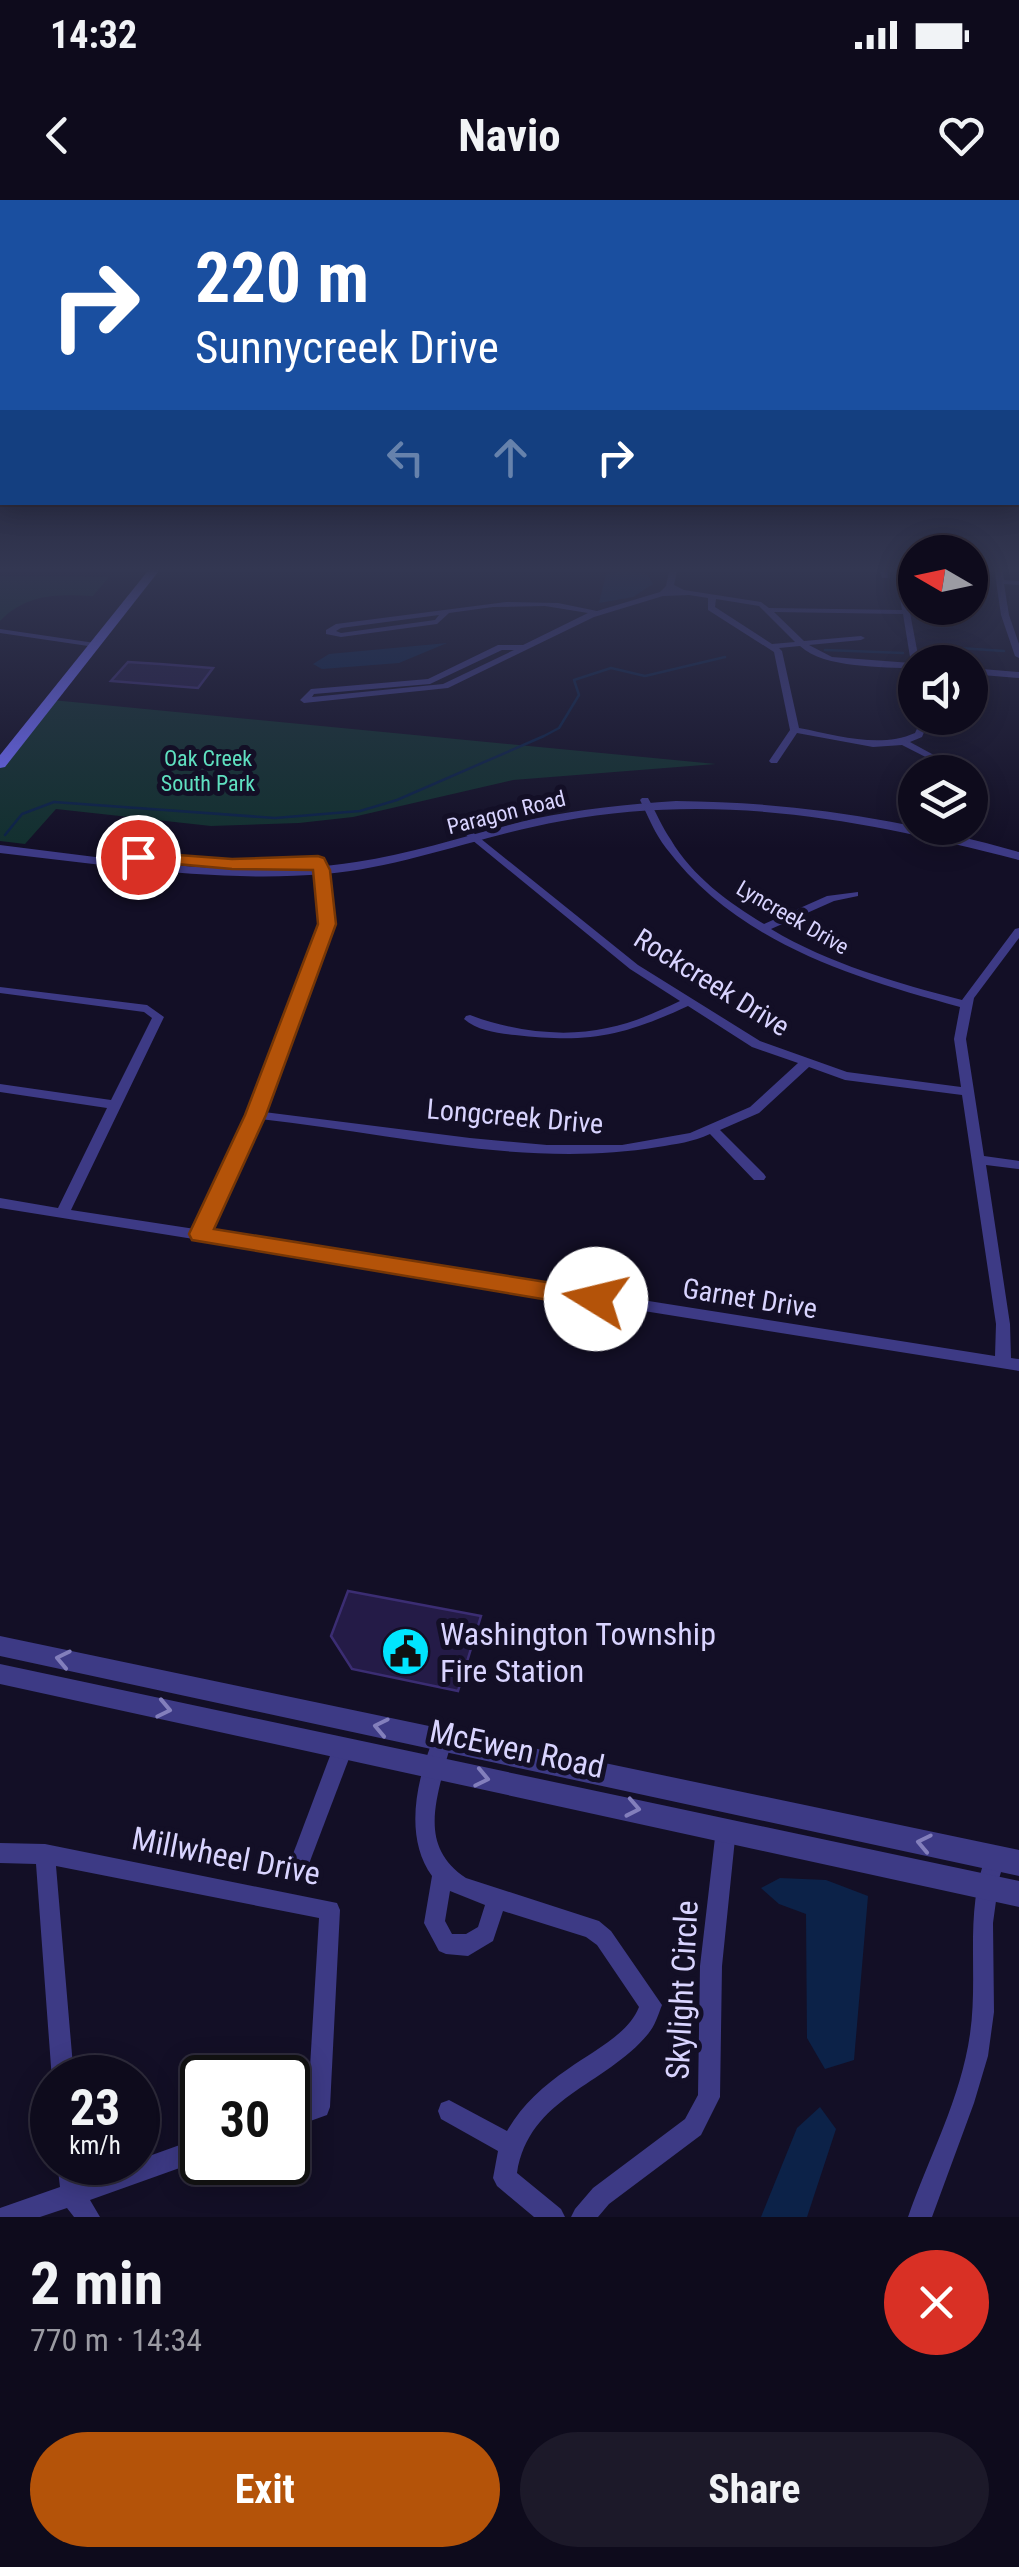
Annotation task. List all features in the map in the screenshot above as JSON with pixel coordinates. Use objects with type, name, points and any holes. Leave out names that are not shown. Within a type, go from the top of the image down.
[{"type":"main road","points":[[0,764],[4,748],[73,661]]},
{"type":"street","points":[[472,661],[430,681],[311,692],[304,700],[436,689],[497,661]]},
{"type":"street","points":[[774,761],[795,730],[777,661]]},
{"type":"street","points":[[848,661],[898,662]]},
{"type":"street","points":[[988,673],[1019,676]]},
{"type":"street","points":[[795,730],[863,743],[904,742],[917,735]]},
{"type":"street","points":[[904,742],[929,755]]},
{"type":"street","name":"Paragon Road","points":[[0,849],[188,871],[400,859],[473,836],[559,817],[647,804],[756,801],[898,819]]},
{"type":"street","name":"Paragon Road","points":[[647,804],[725,806],[857,818],[1019,852]]},
{"type":"street","name":"Lyncreek Drive","points":[[647,804],[678,860],[708,888],[766,927],[851,972],[966,1005]]},
{"type":"street","name":"Rockcreek Drive","points":[[473,836],[634,966],[756,1044],[805,1064],[868,1081],[964,1092]]},
{"type":"street","name":"Paragon Road","points":[[0,841],[194,862],[320,866]]},
{"type":"street","name":"Paragon Road","points":[[988,842],[1019,852]]},
{"type":"street","points":[[200,1234],[256,1115],[327,924],[320,866]]},
{"type":"street","points":[[766,927],[831,898],[854,894]]},
{"type":"street","points":[[1011,1364],[964,1092],[960,1039],[966,1005],[1019,931]]},
{"type":"street","points":[[0,990],[156,1013],[158,1022],[62,1213]]},
{"type":"street","points":[[470,1019],[532,1034],[594,1037],[633,1028],[688,1002]]},
{"type":"street","name":"Longcreek Drive","points":[[256,1115],[328,1120],[554,1151],[618,1150],[712,1130],[766,1103],[805,1064]]},
{"type":"street","points":[[0,1088],[116,1105]]},
{"type":"street","points":[[712,1130],[759,1178]]},
{"type":"street","points":[[977,1159],[1019,1164]]},
{"type":"street","name":"Garnet Drive","points":[[0,1203],[1011,1364]]},
{"type":"street","name":"McEwen Road","points":[[0,1646],[1007,1860]]},
{"type":"street","name":"McEwen Road","points":[[0,1674],[1019,1894]]},
{"type":"street","points":[[442,1741],[424,1818],[431,1855],[442,1876],[461,1887],[592,1928],[604,1938],[650,2006],[640,2029],[554,2090],[512,2146],[505,2178],[553,2217]]},
{"type":"street","points":[[300,1862],[342,1748]]},
{"type":"street","name":"Skylight Circle","points":[[583,2217],[601,2196],[693,2127],[709,2097],[712,1966],[726,1829]]},
{"type":"street","name":"Millwheel Drive","points":[[0,1853],[45,1854],[330,1910],[320,2107],[310,2110]]},
{"type":"street","points":[[45,1854],[61,2055]]},
{"type":"street","points":[[920,2217],[977,2058],[982,2030],[984,1886],[1007,1860]]},
{"type":"street","points":[[442,1876],[434,1924],[446,1944],[468,1945],[486,1934],[497,1898]]},
{"type":"street","points":[[449,2111],[512,2146]]},
{"type":"street","points":[[6,2217],[180,2157]]},
{"type":"street","points":[[71,2185],[72,2196],[88,2217]]},
{"type":"green space","name":"Oak Creek South Park","points":[[52,700],[716,764],[513,780],[353,817],[299,823],[211,826],[56,809],[25,844],[0,841],[0,764]]},
{"type":"water","points":[[318,661],[403,661],[322,669],[313,664]]},
{"type":"water","points":[[780,1878],[826,1880],[868,1896],[854,2060],[825,2069],[807,2038],[806,1914],[779,1904],[761,1888]]},
{"type":"water","points":[[820,2107],[836,2129],[807,2217],[761,2217],[797,2128]]},
{"type":"building","points":[[128,662],[213,668],[198,688],[111,681]]},
{"type":"building","name":"Washington Township Fire Station","points":[[348,1591],[481,1616],[458,1691],[352,1669],[331,1636]]},
{"type":"waterway","points":[[5,835],[22,814],[54,802],[275,818],[360,811],[397,800],[559,728],[579,695],[574,680],[611,668],[645,676],[708,661]]},
{"type":"place","name":"Washington Township Fire Station","points":[[405,1652]]},
{"type":"route","points":[[138,857],[232,864],[318,862],[322,870],[327,924],[256,1115],[225,1188],[200,1234],[596,1299]]}]
